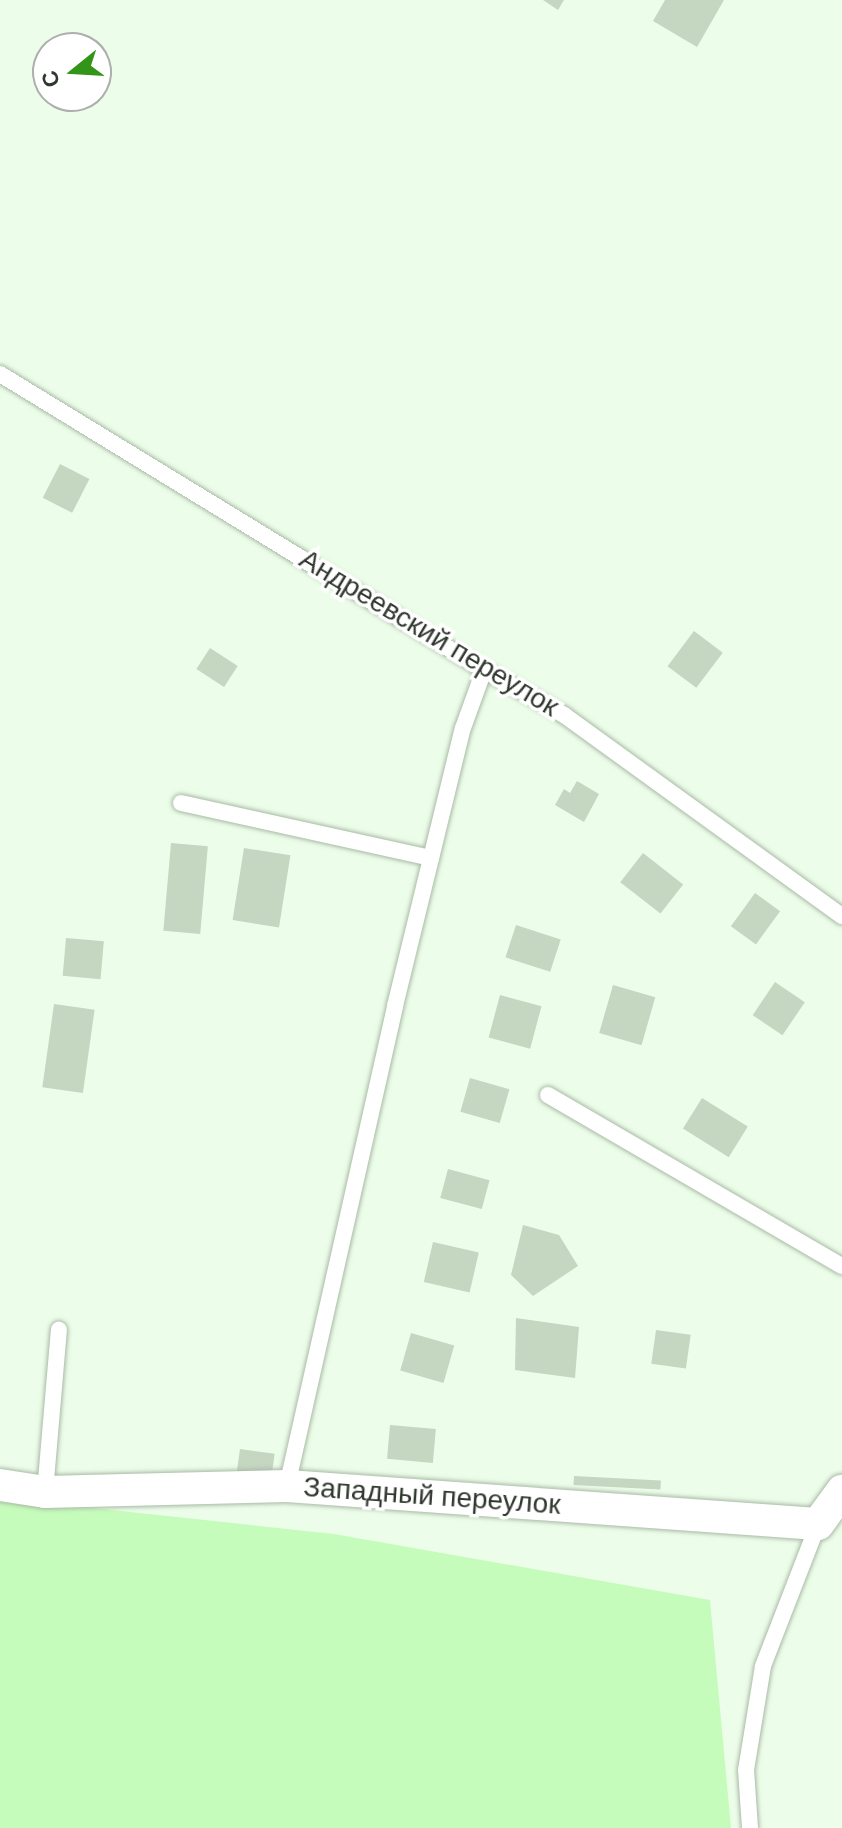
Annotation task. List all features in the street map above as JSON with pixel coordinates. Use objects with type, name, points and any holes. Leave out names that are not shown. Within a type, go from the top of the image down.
[{"type":"street","name":"Западный переулок","points":[[0,1485],[45,1492],[287,1486],[818,1524]]},
{"type":"street","points":[[818,1524],[842,1491]]},
{"type":"lane","name":"Андреевский переулок","points":[[0,374],[484,670],[564,715],[842,916]]},
{"type":"lane","points":[[287,1486],[431,858],[463,728],[484,670]]},
{"type":"lane","points":[[181,803],[431,858]]},
{"type":"lane","points":[[548,1095],[842,1266]]},
{"type":"lane","points":[[45,1492],[59,1330]]},
{"type":"lane","points":[[750,1828],[746,1770],[763,1666],[818,1524]]},
{"type":"green space","points":[[0,1498],[334,1534],[710,1600],[731,1828],[0,1828]]},
{"type":"building","points":[[543,0],[564,0],[558,10]]},
{"type":"building","points":[[665,0],[724,0],[697,47],[653,21]]},
{"type":"building","points":[[60,464],[89,479],[72,513],[43,498]]},
{"type":"building","points":[[694,631],[723,653],[696,688],[668,666]]},
{"type":"building","points":[[210,648],[238,666],[224,687],[196,669]]},
{"type":"building","points":[[577,781],[599,794],[584,822],[555,805],[564,789],[570,793]]},
{"type":"building","points":[[171,843],[208,846],[200,934],[163,931]]},
{"type":"building","points":[[244,848],[290,855],[279,927],[233,920]]},
{"type":"building","points":[[643,853],[683,884],[660,914],[620,882]]},
{"type":"building","points":[[755,893],[780,911],[756,944],[731,926]]},
{"type":"building","points":[[516,925],[561,940],[550,972],[505,957]]},
{"type":"building","points":[[66,938],[104,941],[101,979],[63,976]]},
{"type":"building","points":[[775,982],[805,1002],[782,1035],[753,1015]]},
{"type":"building","points":[[613,985],[655,997],[642,1045],[599,1033]]},
{"type":"building","points":[[500,995],[542,1006],[530,1049],[489,1038]]},
{"type":"building","points":[[54,1004],[95,1010],[83,1093],[42,1087]]},
{"type":"building","points":[[470,1078],[509,1089],[500,1123],[460,1112]]},
{"type":"building","points":[[702,1098],[748,1127],[729,1157],[683,1129]]},
{"type":"building","points":[[448,1169],[490,1180],[482,1209],[440,1198]]},
{"type":"building","points":[[523,1225],[559,1235],[578,1266],[533,1296],[511,1275]]},
{"type":"building","points":[[433,1242],[479,1253],[470,1293],[424,1282]]},
{"type":"building","points":[[516,1318],[579,1327],[575,1378],[515,1370]]},
{"type":"building","points":[[656,1330],[691,1335],[686,1369],[651,1364]]},
{"type":"building","points":[[411,1333],[454,1345],[444,1383],[400,1370]]},
{"type":"building","points":[[390,1425],[436,1429],[433,1463],[387,1459]]},
{"type":"building","points":[[240,1449],[275,1454],[271,1478],[237,1473]]},
{"type":"building","points":[[574,1476],[661,1481],[660,1490],[574,1485]]}]
